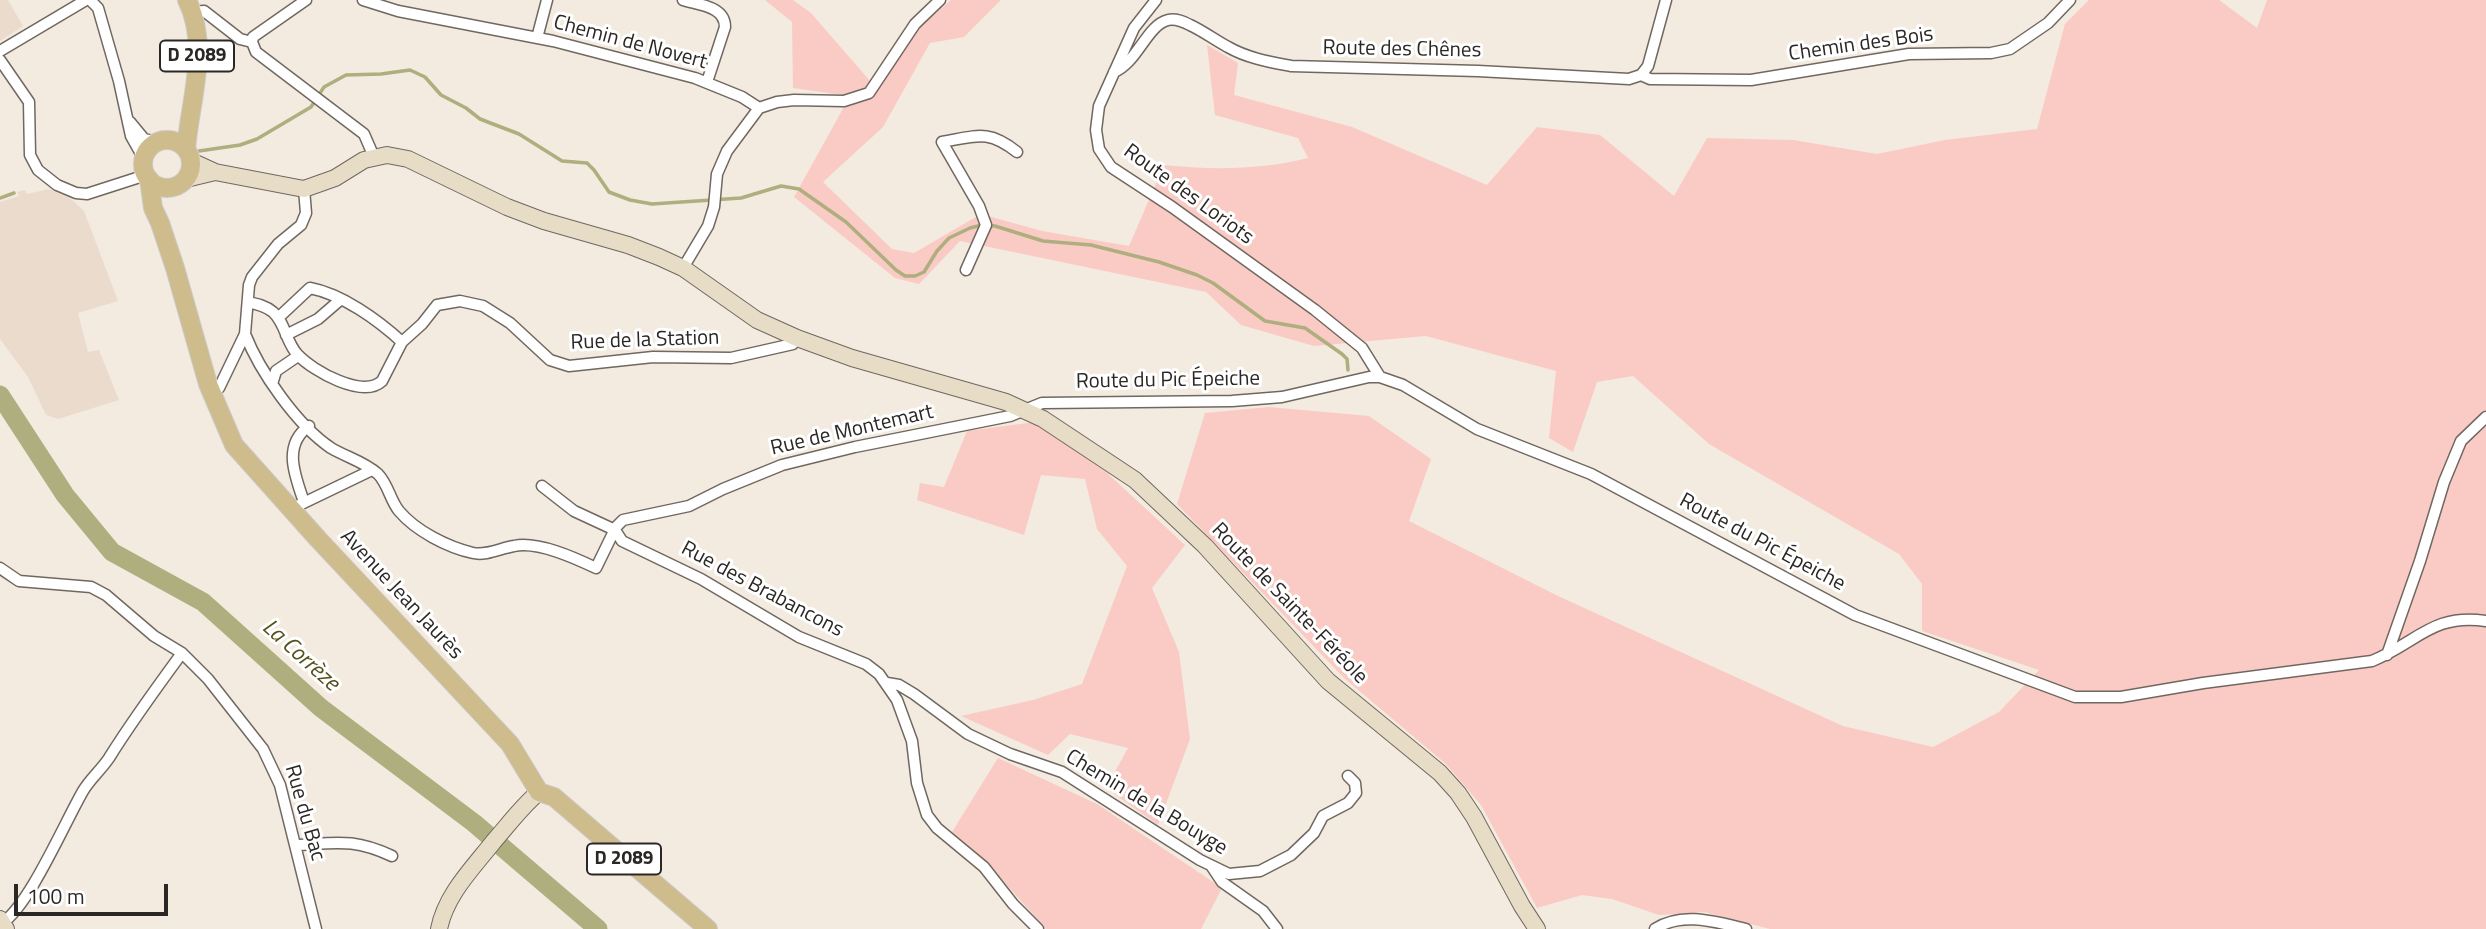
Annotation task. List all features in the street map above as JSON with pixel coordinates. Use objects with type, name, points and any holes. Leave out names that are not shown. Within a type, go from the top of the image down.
[{"type":"main road","name":"D 2089","points":[[188,155],[197,56],[197,27],[190,6]]},
{"type":"main road","points":[[190,113],[179,130],[146,152],[146,171],[159,187],[215,172]]},
{"type":"main road","points":[[160,223],[164,194],[178,184],[191,167],[181,144],[162,141]]},
{"type":"main road","points":[[188,155],[215,172],[304,189],[323,183],[352,165],[373,157]]},
{"type":"main road","name":"Route de Sainte-Féréole","points":[[373,157],[387,155],[408,159],[507,208],[628,245],[683,268],[757,320],[797,338],[852,358],[1025,410],[1043,419],[1135,480],[1205,546],[1328,681],[1440,773],[1474,817],[1522,906],[1538,929]]},
{"type":"main road","name":"Avenue Jean Jaurès","points":[[146,171],[153,208],[160,223],[210,392],[234,445],[297,505],[503,737],[539,792],[554,797],[708,929]]},
{"type":"main road","points":[[439,929],[450,899],[463,879],[524,805],[539,792]]},
{"type":"street","points":[[0,51],[88,0]]},
{"type":"street","name":"Avenue Jean Jaurès","points":[[88,0],[98,8],[132,142],[146,171]]},
{"type":"street","points":[[306,0],[253,37],[256,52],[364,134],[373,157]]},
{"type":"street","name":"Chemin de Novert","points":[[363,0],[398,11],[537,38],[707,82],[760,108]]},
{"type":"street","points":[[537,38],[547,0]]},
{"type":"street","points":[[682,0],[713,9],[725,19],[725,27],[707,82]]},
{"type":"street","points":[[683,268],[708,226],[714,207],[717,174],[727,151],[760,108],[794,100],[844,101],[869,93],[915,24],[940,0]]},
{"type":"street","name":"Route des Loriots","points":[[1156,0],[1134,28],[1099,106],[1096,130],[1099,149],[1111,167],[1172,207],[1315,310],[1362,348],[1380,377]]},
{"type":"street","points":[[1641,75],[1648,66],[1666,0]]},
{"type":"street","name":"Chemin des Bois","points":[[1641,75],[1650,79],[1751,80],[1909,54],[1991,52],[2010,48],[2048,23],[2070,0]]},
{"type":"street","points":[[190,6],[204,11],[240,39],[252,42]]},
{"type":"street","name":"Route des Chênes","points":[[1114,72],[1125,68],[1156,28],[1168,20],[1181,20],[1230,48],[1263,60],[1291,66],[1478,71],[1629,79],[1641,75]]},
{"type":"street","points":[[0,60],[29,102],[30,155],[38,170],[57,185],[76,193],[87,194],[146,171]]},
{"type":"street","points":[[128,120],[144,139],[162,141]]},
{"type":"street","points":[[966,270],[986,225],[979,206],[942,142],[990,135],[1002,140],[1017,152]]},
{"type":"street","points":[[210,392],[219,388],[245,334],[252,277],[278,244],[301,225],[306,213],[304,189]]},
{"type":"street","points":[[278,318],[310,288],[321,290],[352,306],[402,342]]},
{"type":"street","points":[[286,335],[318,319],[340,300]]},
{"type":"street","name":"Rue de la Station","points":[[298,356],[351,386],[378,384],[402,342],[422,324],[436,305],[460,300],[483,306],[510,323],[550,360],[569,366],[653,358],[731,358],[793,344],[797,338]]},
{"type":"street","points":[[248,302],[262,305],[272,311],[298,356],[276,371],[272,384]]},
{"type":"street","points":[[245,334],[283,401],[330,447],[380,475],[400,512],[430,536],[475,554],[523,545],[569,555],[596,568],[615,530]]},
{"type":"street","name":"Route du Pic Épeiche","points":[[1025,410],[1042,403],[1233,401],[1282,397],[1369,377],[1380,377],[1403,385],[1477,429],[1591,474],[1856,615],[2075,697],[2121,697],[2203,683],[2372,661],[2444,621],[2468,618],[2486,621]]},
{"type":"street","name":"Rue de Montemart","points":[[615,530],[623,520],[689,506],[782,465],[855,447],[1010,416],[1025,410]]},
{"type":"street","points":[[2387,655],[2444,482],[2461,441],[2486,417]]},
{"type":"street","points":[[309,426],[300,433],[294,443],[292,458],[297,505],[330,492],[372,470]]},
{"type":"street","name":"Rue des Brabancons","points":[[542,486],[574,511],[615,530],[622,541],[701,579],[799,637],[866,664],[887,682],[897,700],[912,741],[918,783],[927,815],[937,828],[984,867],[1013,904],[1038,929]]},
{"type":"street","name":"Rue du Bac","points":[[0,568],[19,581],[91,587],[106,595],[154,636],[182,653],[208,679],[263,749],[280,785],[316,929]]},
{"type":"street","points":[[3,923],[29,889],[85,789],[182,653]]},
{"type":"street","name":"Chemin de la Bouyge","points":[[887,682],[899,685],[914,694],[968,734],[1010,754],[1062,772],[1210,865],[1229,874],[1260,871],[1291,855],[1314,833],[1322,816],[1348,803],[1356,793],[1354,783],[1348,776]]},
{"type":"street","points":[[296,845],[351,842],[368,845],[392,856]]},
{"type":"street","points":[[1210,865],[1222,882],[1263,911],[1277,929]]},
{"type":"street","points":[[1655,929],[1680,919],[1707,920],[1746,929]]},
{"type":"shaded area","points":[[0,0],[8,0],[23,26],[0,41]]},
{"type":"shaded area","points":[[765,0],[793,0],[811,13],[877,89],[919,28],[951,0],[1001,0],[964,37],[930,43],[883,127],[823,182],[892,249],[914,253],[981,214],[1042,231],[1129,246],[1164,165],[1236,168],[1308,158],[1298,138],[1215,115],[1207,45],[1238,63],[1234,95],[1352,127],[1487,185],[1537,127],[1600,135],[1674,196],[1707,138],[1793,140],[1877,154],[1945,140],[2037,129],[2065,24],[2089,0],[2219,0],[2257,28],[2267,0],[2486,0],[2486,929],[1770,929],[1704,912],[1659,915],[1612,899],[1582,895],[1537,908],[1481,805],[1446,764],[1344,678],[1177,504],[1205,413],[1269,407],[1369,416],[1431,459],[1409,521],[1558,596],[1843,726],[1933,747],[1999,712],[2039,670],[1922,631],[1922,584],[1899,554],[1709,444],[1633,376],[1597,382],[1573,452],[1549,438],[1556,371],[1426,336],[1314,346],[1241,325],[1206,292],[960,241],[919,284],[895,278],[794,197],[850,96],[793,88],[792,22]]},
{"type":"shaded area","points":[[49,189],[70,198],[84,211],[118,301],[78,313],[88,352],[99,350],[119,400],[58,419],[46,415],[28,377],[0,339],[0,202],[19,196],[17,192],[25,190],[27,194]]},
{"type":"shaded area","points":[[1035,422],[1106,472],[1185,545],[1152,588],[1179,652],[1190,739],[1158,825],[1106,788],[1128,748],[1070,734],[1048,755],[961,716],[1033,700],[1082,684],[1127,566],[1097,529],[1085,479],[1041,475],[1024,535],[917,500],[920,483],[944,487],[967,431]]},
{"type":"shaded area","points":[[998,758],[1097,804],[1222,888],[1201,929],[1046,929],[989,865],[952,832]]},
{"type":"waterway","points":[[199,151],[240,145],[257,139],[311,107],[324,87],[346,75],[410,70],[425,77],[441,95],[480,119],[519,134],[562,161],[587,163],[609,192],[630,200],[652,204],[741,198],[781,186],[799,189],[846,222],[905,276],[924,272],[949,238],[982,225],[995,226],[1043,241],[1091,245],[1159,262],[1197,275],[1213,283],[1265,321],[1305,328],[1342,354],[1347,359],[1348,370]]},
{"type":"waterway","points":[[0,198],[14,193]]},
{"type":"waterway","name":"La Corrèze","points":[[0,395],[65,495],[112,552],[203,602],[321,708],[474,823],[598,929]]}]
